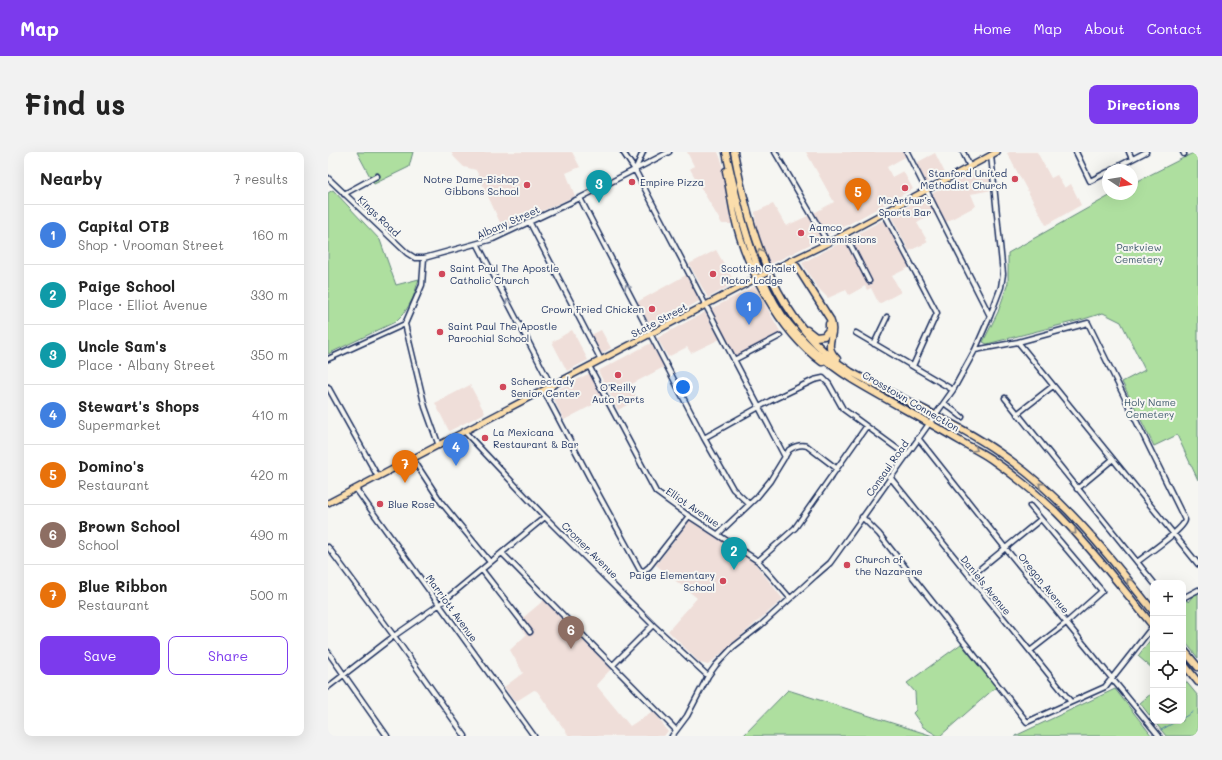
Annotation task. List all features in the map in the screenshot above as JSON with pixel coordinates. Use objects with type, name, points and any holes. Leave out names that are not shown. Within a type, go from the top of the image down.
[{"type":"highway","points":[[724,152],[734,214],[739,234],[772,306],[789,330],[816,358],[852,379]]},
{"type":"highway","name":"Crosstown Connection","points":[[724,152],[756,261],[768,290],[782,315],[805,343],[827,362],[852,379],[929,422],[990,459],[1023,484],[1055,511],[1086,544],[1150,622]]},
{"type":"highway","name":"Crosstown Connection","points":[[734,152],[747,212],[761,256],[778,292],[798,323],[810,338],[830,357],[852,372],[966,432],[1000,453],[1032,477],[1056,498],[1093,537],[1150,607]]},
{"type":"highway","points":[[791,261],[794,269],[828,320],[829,330],[824,336],[816,337],[798,323]]},
{"type":"highway","points":[[791,261],[798,267],[834,326],[829,343],[830,350],[835,357],[852,372]]},
{"type":"highway","points":[[1186,652],[1198,667]]},
{"type":"highway","points":[[1186,667],[1198,682]]},
{"type":"main road","name":"State Street","points":[[328,503],[552,387],[772,270],[828,243],[997,152]]},
{"type":"street","points":[[623,152],[634,170],[758,408],[785,456]]},
{"type":"street","points":[[634,170],[643,152]]},
{"type":"street","name":"Albany Street","points":[[424,258],[493,239],[580,198],[669,152]]},
{"type":"street","points":[[775,152],[828,243]]},
{"type":"street","points":[[907,152],[990,316]]},
{"type":"street","points":[[963,152],[970,167]]},
{"type":"street","points":[[1076,152],[1090,181],[1102,175]]},
{"type":"street","points":[[1129,152],[1132,159]]},
{"type":"street","points":[[1122,164],[1146,152]]},
{"type":"street","name":"Consaul Road","points":[[672,736],[687,716],[708,676],[733,647],[760,626],[830,563],[953,390],[975,350],[1001,287],[1003,274],[991,155]]},
{"type":"street","points":[[344,194],[377,176]]},
{"type":"street","name":"Kings Road","points":[[328,178],[407,253],[415,258],[424,258]]},
{"type":"street","points":[[580,198],[652,334],[704,438],[733,489],[749,504]]},
{"type":"street","points":[[884,213],[937,313],[912,366]]},
{"type":"street","points":[[529,222],[601,360]]},
{"type":"street","points":[[844,234],[869,282]]},
{"type":"street","points":[[478,244],[552,387]]},
{"type":"street","points":[[424,258],[422,285],[405,324],[425,407],[439,446]]},
{"type":"street","points":[[874,344],[887,317]]},
{"type":"street","points":[[328,359],[405,324]]},
{"type":"street","points":[[975,350],[1018,342],[1088,324],[1185,520],[1185,524],[1137,562]]},
{"type":"street","points":[[856,333],[953,390]]},
{"type":"street","points":[[734,360],[780,336]]},
{"type":"street","points":[[1018,342],[1198,564]]},
{"type":"street","name":"Elliot Avenue","points":[[589,366],[656,492],[689,516],[758,561],[790,598]]},
{"type":"street","points":[[704,438],[758,408],[814,380],[823,378],[829,384],[843,409],[906,455]]},
{"type":"street","points":[[1017,414],[1053,386]]},
{"type":"street","points":[[328,387],[378,477]]},
{"type":"street","points":[[544,391],[640,570],[644,571],[654,561],[689,516]]},
{"type":"street","points":[[1005,398],[1152,580]]},
{"type":"street","points":[[944,403],[962,416]]},
{"type":"street","points":[[758,561],[795,528],[866,426]]},
{"type":"street","name":"Cromer Avenue","points":[[465,432],[545,516],[653,625],[708,676]]},
{"type":"street","name":"Oregon Avenue","points":[[918,438],[1006,549],[1159,736]]},
{"type":"street","points":[[718,534],[757,497],[789,450],[793,447],[803,445],[807,446],[836,468]]},
{"type":"street","points":[[413,459],[441,502],[490,562]]},
{"type":"street","points":[[1077,489],[1113,459]]},
{"type":"street","name":"Daniels Avenue","points":[[890,477],[1071,702]]},
{"type":"street","name":"Marriott Avenue","points":[[356,489],[534,736]]},
{"type":"street","points":[[1030,506],[1102,591],[1066,623],[1030,651]]},
{"type":"street","points":[[328,687],[394,636],[440,604],[545,516]]},
{"type":"street","points":[[862,517],[879,534],[1027,722],[1105,687],[1150,630]]},
{"type":"street","points":[[970,577],[1041,519]]},
{"type":"street","points":[[328,548],[394,636],[465,736]]},
{"type":"street","points":[[502,553],[676,730]]},
{"type":"street","points":[[482,570],[530,632]]},
{"type":"street","points":[[1186,596],[1198,590]]},
{"type":"street","points":[[613,665],[653,625]]},
{"type":"street","points":[[328,652],[387,736]]},
{"type":"shaded area","name":"Notre Dame-Bishop Gibbons School","points":[[451,152],[572,152],[580,167],[566,173],[575,196],[503,229],[476,170],[464,167]]},
{"type":"shaded area","points":[[687,152],[718,152],[722,162],[727,204],[732,224],[722,224],[690,169],[694,166]]},
{"type":"shaded area","points":[[806,152],[905,152],[907,156],[887,167],[892,177],[903,171],[913,189],[828,234],[814,213],[834,202]]},
{"type":"shaded area","points":[[1037,152],[1051,178],[1057,175],[1065,188],[1071,184],[1081,205],[1046,225],[1007,153]]},
{"type":"shaded area","points":[[935,153],[945,173],[926,182],[916,163]]},
{"type":"shaded area","points":[[978,169],[986,172],[990,180],[992,190],[971,194],[976,206],[946,222],[932,196],[933,193]]},
{"type":"shaded area","points":[[926,196],[935,213],[917,223],[928,242],[909,251],[891,216]]},
{"type":"shaded area","points":[[773,204],[786,226],[810,215],[823,238],[769,265],[756,231],[755,212]]},
{"type":"shaded area","points":[[885,219],[910,267],[892,276],[901,292],[879,304],[871,288],[867,290],[865,286],[849,295],[846,290],[828,298],[816,286],[802,263]]},
{"type":"shaded area","points":[[716,250],[735,283],[708,298],[689,264]]},
{"type":"shaded area","points":[[686,275],[701,300],[652,328],[637,302]]},
{"type":"shaded area","points":[[755,286],[781,333],[734,358],[711,309]]},
{"type":"shaded area","points":[[705,312],[720,339],[691,353],[687,347],[668,357],[657,338]]},
{"type":"shaded area","points":[[572,330],[588,360],[567,371],[552,342]]},
{"type":"shaded area","points":[[601,330],[611,348],[601,354],[591,335]]},
{"type":"shaded area","points":[[651,343],[664,367],[630,385],[638,399],[618,410],[598,371]]},
{"type":"shaded area","points":[[590,373],[604,399],[564,420],[551,393]]},
{"type":"shaded area","points":[[470,385],[485,413],[449,431],[435,403]]},
{"type":"shaded area","name":"Paige Elementary School","points":[[690,520],[754,562],[783,599],[708,665],[700,663],[668,631],[697,598],[656,565]]},
{"type":"shaded area","points":[[544,600],[611,669],[596,685],[630,726],[653,711],[668,731],[664,736],[569,736],[537,691],[534,690],[515,702],[504,687],[523,673],[510,650],[526,635],[518,622]]},
{"type":"green space","points":[[357,152],[413,152],[409,167],[374,184]]},
{"type":"green space","name":"Parkview Cemetery","points":[[1195,152],[1198,152],[1198,480],[1177,435],[1154,446],[1122,382],[1145,370],[1121,322],[1103,313],[987,344],[983,342],[998,312],[1008,283],[1008,253],[1102,200],[1138,200],[1138,181]]},
{"type":"green space","points":[[333,190],[380,240],[396,285],[419,279],[413,298],[408,307],[395,322],[328,354],[328,193]]},
{"type":"green space","points":[[1198,592],[1198,658],[1186,643],[1186,601],[1188,602],[1195,593]]},
{"type":"green space","points":[[1150,640],[1150,666],[1138,656]]},
{"type":"green space","points":[[961,644],[996,687],[940,736],[938,736],[923,727],[913,713],[916,710],[915,692],[907,683]]},
{"type":"green space","points":[[1186,682],[1198,696],[1198,736],[1166,736],[1156,724],[1186,724]]},
{"type":"green space","points":[[1115,689],[1152,736],[1015,736]]},
{"type":"green space","points":[[788,690],[933,736],[743,736]]},
{"type":"green space","points":[[1150,695],[1150,716],[1140,703]]},
{"type":"waterway","points":[[1186,716],[1193,712]]},
{"type":"waterway","points":[[1161,730],[1172,724]]},
{"type":"place","name":"Stanford United Methodist Church","points":[[1015,179]]},
{"type":"place","name":"Empire Pizza","points":[[632,182]]},
{"type":"place","name":"Notre Dame-Bishop Gibbons School","points":[[527,185]]},
{"type":"place","name":"McArthur's Sports Bar","points":[[905,188]]},
{"type":"place","name":"Uncle Sam's","points":[[599,203]]},
{"type":"place","name":"Domino's","points":[[858,211]]},
{"type":"place","name":"Aamco Transmissions","points":[[801,233]]},
{"type":"place","name":"Saint Paul The Apostle Catholic Church","points":[[442,274]]},
{"type":"place","name":"Scottish Chalet Motor Lodge","points":[[713,274]]},
{"type":"place","name":"Crown Fried Chicken","points":[[652,309]]},
{"type":"place","name":"Capital OTB","points":[[749,325]]},
{"type":"place","name":"Saint Paul The Apostle Parochial School","points":[[440,332]]},
{"type":"place","name":"O'Reilly Auto Parts","points":[[618,375]]},
{"type":"place","name":"Schenectady Senior Center","points":[[503,387]]},
{"type":"place","name":"La Mexicana Restaurant & Bar","points":[[485,438]]},
{"type":"place","name":"Stewart's Shops","points":[[456,466]]},
{"type":"place","name":"Blue Ribbon","points":[[405,483]]},
{"type":"place","name":"Blue Rose","points":[[380,504]]},
{"type":"place","name":"Church of the Nazarene","points":[[847,565]]},
{"type":"place","name":"Paige School","points":[[734,570]]},
{"type":"place","name":"Paige Elementary School","points":[[723,581]]},
{"type":"place","name":"Brown School","points":[[571,649]]},
{"type":"park label","name":"Holy Name Cemetery","points":[[1150,408]]}]
